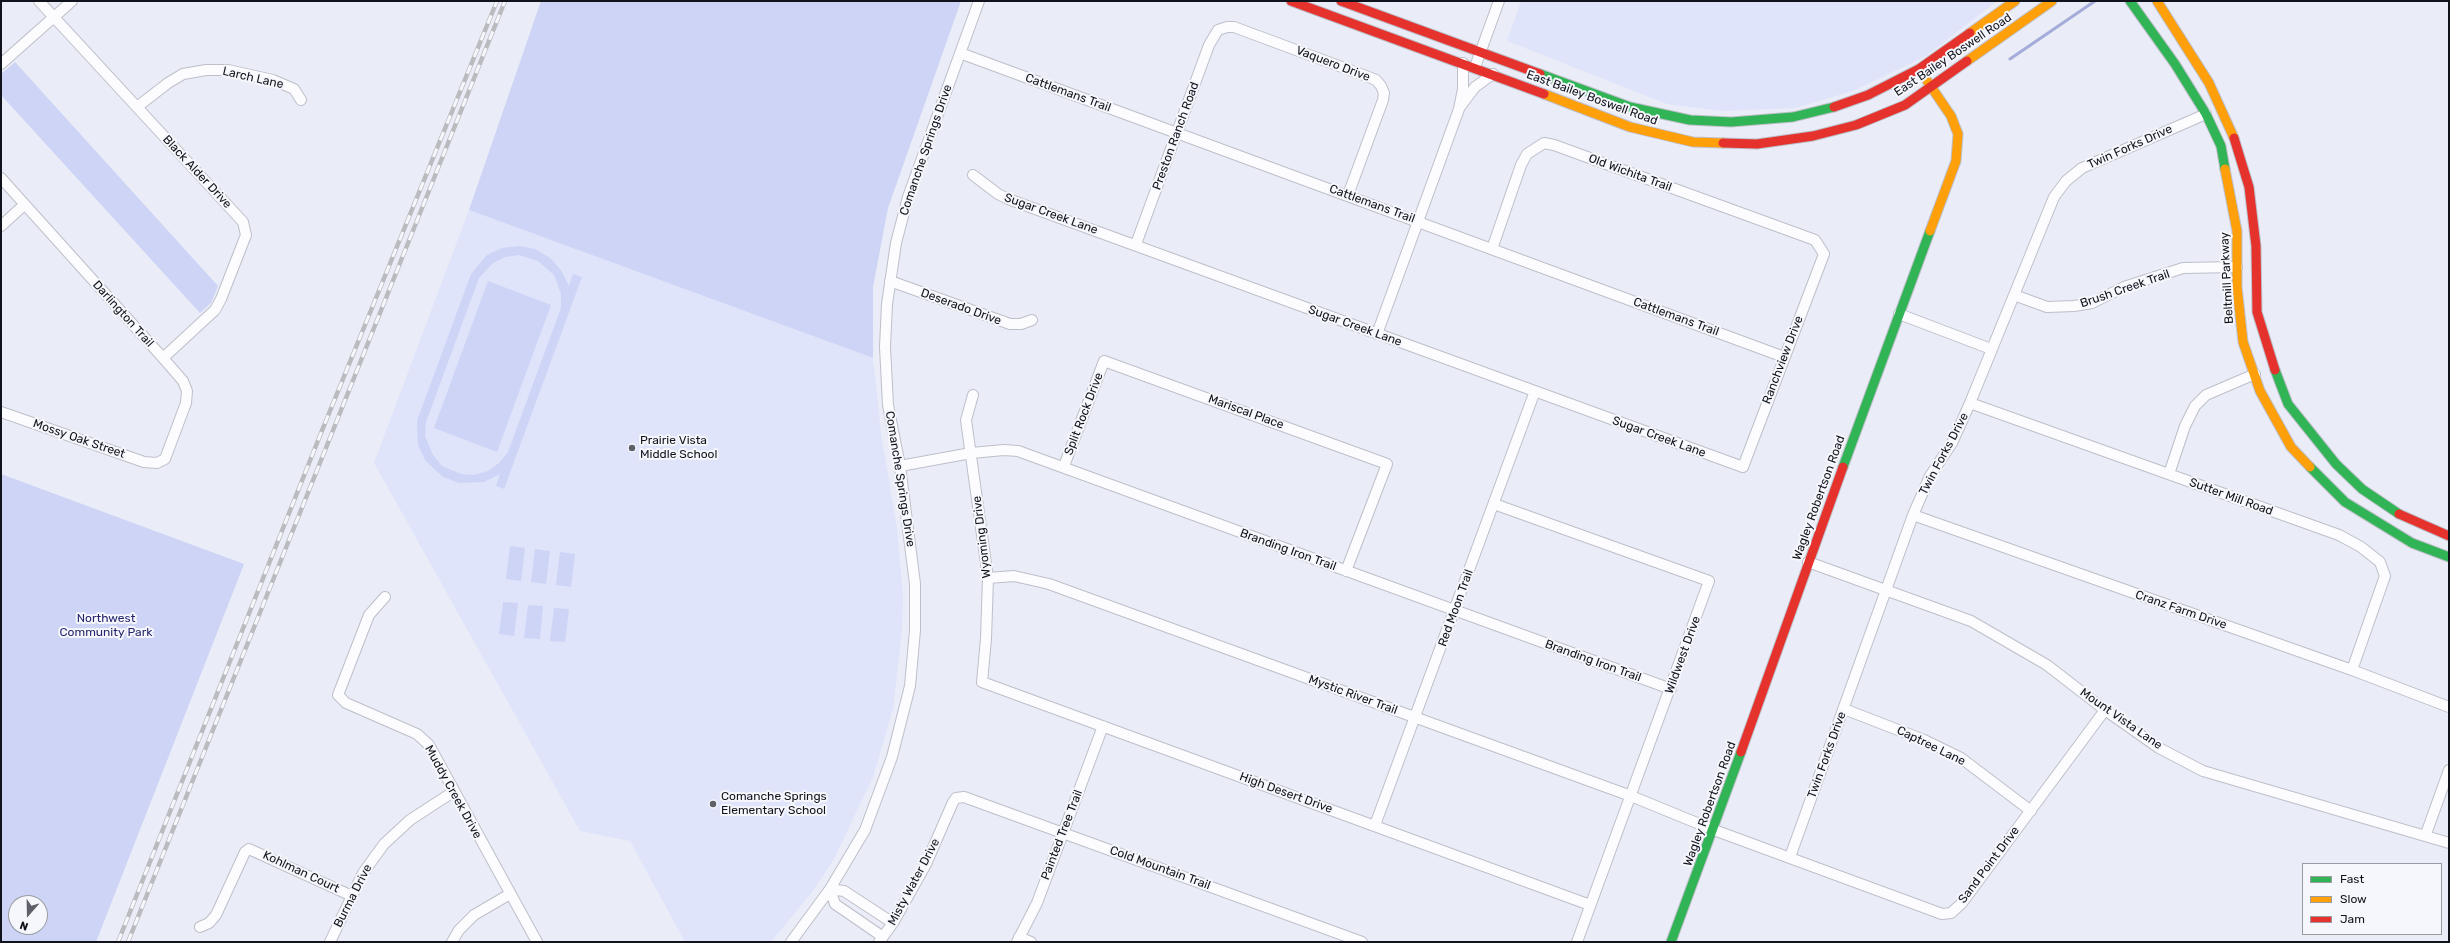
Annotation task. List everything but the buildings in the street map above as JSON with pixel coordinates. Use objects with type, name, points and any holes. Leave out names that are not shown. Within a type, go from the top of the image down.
[{"type":"street","name":"Black Alder Drive","points":[[39,1],[243,222],[246,235],[221,299],[215,310],[163,358]]},
{"type":"street","points":[[1,64],[72,1]]},
{"type":"street","name":"Comanche Springs Drive","points":[[791,942],[830,889],[854,850],[880,795],[892,756],[910,686],[915,630],[914,584],[900,466],[889,410],[887,388],[886,328],[890,281],[901,222],[908,197],[979,1]]},
{"type":"street","name":"East Bailey Boswell Road","points":[[1291,1],[1493,74],[1630,127],[1672,138],[1714,144],[1782,141],[1856,126],[1905,105],[2052,1]]},
{"type":"street","name":"East Bailey Boswell Road","points":[[1341,1],[1630,107],[1670,117],[1711,122],[1772,120],[1813,113],[1868,95],[1919,69],[2015,1]]},
{"type":"street","points":[[1474,67],[1498,1]]},
{"type":"street","name":"Beltmill Parkway","points":[[2130,1],[2175,64],[2206,114],[2220,146],[2227,171],[2237,231],[2237,267],[2243,342],[2260,391],[2291,447],[2345,502],[2373,521],[2412,543],[2449,557]]},
{"type":"street","points":[[2157,1],[2222,108],[2238,146],[2249,187],[2256,268],[2257,312],[2274,368],[2288,404],[2336,464],[2362,489],[2400,515],[2449,536]]},
{"type":"street","name":"Vaquero Drive","points":[[1218,30],[1234,27],[1376,80],[1381,86],[1384,93],[1382,100],[1348,195]]},
{"type":"street","name":"Preston Ranch Road","points":[[1136,244],[1208,45],[1218,30]]},
{"type":"street","name":"Cattlemans Trail","points":[[960,53],[1784,357]]},
{"type":"street","points":[[1377,334],[1459,109],[1463,89],[1463,63]]},
{"type":"street","name":"Wagley Robertson Road","points":[[1672,942],[1714,830],[1808,562],[1956,161],[1958,134],[1951,116],[1919,69]]},
{"type":"street","name":"Larch Lane","points":[[137,107],[168,82],[183,74],[206,70],[228,70],[272,80],[294,89],[302,100]]},
{"type":"street","points":[[1459,109],[1475,87],[1493,74]]},
{"type":"street","points":[[2206,114],[2222,108]]},
{"type":"street","name":"Twin Forks Drive","points":[[1790,857],[1913,516],[1930,476],[1952,443],[2054,198],[2066,181],[2082,168],[2206,114]]},
{"type":"street","name":"Old Wichita Trail","points":[[1492,249],[1521,165],[1527,154],[1544,143],[1554,145],[1815,240],[1824,254]]},
{"type":"street","name":"Sugar Creek Lane","points":[[973,175],[998,194],[1008,199],[1136,244],[1377,334],[1742,467]]},
{"type":"street","name":"Darlington Trail","points":[[1,178],[183,381],[187,391],[186,403],[164,459],[157,463]]},
{"type":"street","points":[[1,226],[24,205]]},
{"type":"street","name":"Ranchview Drive","points":[[1742,467],[1824,254]]},
{"type":"street","points":[[2237,267],[2256,268]]},
{"type":"street","name":"Brush Creek Trail","points":[[2014,295],[2047,307],[2074,306],[2092,303],[2124,287],[2184,268],[2237,267]]},
{"type":"street","name":"Deserado Drive","points":[[890,281],[1010,324],[1021,324],[1032,320]]},
{"type":"street","points":[[1899,314],[1991,349]]},
{"type":"street","name":"Mariscal Place","points":[[1104,361],[1387,464],[1346,571]]},
{"type":"street","name":"Split Rock Drive","points":[[1064,466],[1104,361]]},
{"type":"street","points":[[2169,474],[2185,426],[2195,406],[2206,395],[2254,374],[2274,368]]},
{"type":"street","name":"Red Moon Trail","points":[[1375,825],[1535,391]]},
{"type":"street","name":"Wyoming Drive","points":[[973,394],[966,420],[988,578],[986,639],[982,682]]},
{"type":"street","name":"Sutter Mill Road","points":[[1970,402],[2339,535],[2361,547],[2380,562],[2385,576],[2352,670]]},
{"type":"street","name":"Mossy Oak Street","points":[[1,412],[144,462],[157,463]]},
{"type":"street","name":"Branding Iron Trail","points":[[900,466],[971,453],[1004,450],[1018,451],[1064,466],[1346,571],[1671,689]]},
{"type":"street","name":"Wildwest Drive","points":[[1494,504],[1709,581],[1671,689],[1577,942]]},
{"type":"street","points":[[2373,521],[2385,505]]},
{"type":"street","name":"Cranz Farm Drive","points":[[1913,516],[2352,670],[2449,707]]},
{"type":"street","name":"Mount Vista Lane","points":[[1808,562],[1971,621],[2047,665],[2105,710],[2159,748],[2203,771],[2426,834],[2449,843]]},
{"type":"street","name":"Mystic River Trail","points":[[988,578],[1014,576],[1049,584],[1631,796],[1714,830]]},
{"type":"street","name":"Muddy Creek Drive","points":[[385,597],[369,615],[338,694],[346,703],[417,734],[429,745],[537,942]]},
{"type":"street","name":"High Desert Drive","points":[[982,682],[1590,905]]},
{"type":"street","name":"Captree Lane","points":[[1844,709],[1924,740],[1961,758],[2031,811]]},
{"type":"street","name":"Sand Point Drive","points":[[1714,830],[1942,914],[1951,913],[1962,903],[2105,710]]},
{"type":"street","name":"Painted Tree Trail","points":[[1018,940],[1037,903],[1103,726]]},
{"type":"street","points":[[2426,834],[2449,770]]},
{"type":"street","name":"Burma Drive","points":[[330,942],[363,873],[384,844],[410,820],[454,792]]},
{"type":"street","name":"Cold Mountain Trail","points":[[956,798],[970,798],[1362,942]]},
{"type":"street","name":"Misty Water Drive","points":[[881,940],[893,923],[926,864],[950,807],[956,798]]},
{"type":"street","name":"Kohlman Court","points":[[200,927],[208,923],[216,915],[245,852],[249,850],[352,896]]},
{"type":"street","points":[[881,940],[835,904],[830,889],[844,891],[893,923]]},
{"type":"street","points":[[452,942],[459,930],[474,914],[510,894]]},
{"type":"street","points":[[1018,940],[1031,942]]},
{"type":"shaded area","points":[[1521,1],[1997,1],[1926,56],[1853,91],[1795,108],[1721,111],[1667,104],[1507,41]]},
{"type":"shaded area","name":"Prairie Vista Middle School","points":[[469,210],[873,358],[881,433],[897,528],[903,596],[902,630],[893,709],[873,777],[834,859],[812,892],[771,942],[685,942],[630,841],[580,831],[374,463]]},
{"type":"green space","points":[[541,1],[961,1],[888,208],[873,287],[873,358],[469,210]]},
{"type":"green space","points":[[15,62],[218,286],[211,303],[200,313],[1,95],[1,74]]},
{"type":"green space","points":[[519,246],[535,249],[550,258],[561,270],[569,286],[573,274],[582,277],[504,489],[496,486],[500,474],[484,482],[459,483],[443,477],[425,460],[418,445],[417,421],[471,274],[487,255],[502,248]],"holes":[[[519,255],[538,261],[554,275],[561,294],[561,308],[508,452],[499,463],[488,471],[474,475],[461,474],[442,466],[433,455],[425,436],[426,422],[479,278],[493,263],[505,257]]]},
{"type":"green space","points":[[488,281],[551,305],[497,452],[434,428]]},
{"type":"green space","name":"Northwest Community Park","points":[[1,474],[244,564],[96,942],[1,942]]},
{"type":"green space","points":[[510,546],[525,548],[521,581],[506,579]]},
{"type":"green space","points":[[535,549],[550,551],[546,584],[531,582]]},
{"type":"green space","points":[[560,552],[575,554],[571,587],[556,585]]},
{"type":"green space","points":[[503,602],[518,603],[514,636],[499,634]]},
{"type":"green space","points":[[528,605],[543,606],[540,639],[524,638]]},
{"type":"green space","points":[[554,608],[569,609],[565,642],[550,641]]},
{"type":"waterway","points":[[2010,59],[2095,1]]},
{"type":"railway","points":[[118,942],[321,433],[497,1]]},
{"type":"railway","points":[[128,942],[505,1]]},
{"type":"traffic: fast","points":[[2130,1],[2175,64],[2206,114],[2221,146],[2225,169]]},
{"type":"traffic: fast","points":[[1540,74],[1630,107],[1690,120],[1731,122],[1793,117],[1834,107]]},
{"type":"traffic: fast","points":[[1843,467],[1930,231]]},
{"type":"traffic: fast","points":[[2275,370],[2288,404],[2336,464],[2362,489],[2399,514]]},
{"type":"traffic: fast","points":[[2310,467],[2345,502],[2412,543],[2449,557]]},
{"type":"traffic: fast","points":[[1671,942],[1741,752]]},
{"type":"traffic: slow","points":[[1970,33],[2015,1]]},
{"type":"traffic: slow","points":[[1967,61],[2052,1]]},
{"type":"traffic: slow","points":[[2157,1],[2209,83],[2234,138]]},
{"type":"traffic: slow","points":[[1919,69],[1951,116],[1958,134],[1956,161],[1930,231]]},
{"type":"traffic: slow","points":[[1544,94],[1630,127],[1693,142],[1723,143]]},
{"type":"traffic: slow","points":[[2225,169],[2237,231],[2237,287],[2243,342],[2260,391],[2291,447],[2310,467]]},
{"type":"traffic: jam","points":[[1291,1],[1544,94]]},
{"type":"traffic: jam","points":[[1341,1],[1540,74]]},
{"type":"traffic: jam","points":[[1834,107],[1868,95],[1919,69],[1970,33]]},
{"type":"traffic: jam","points":[[1723,143],[1757,144],[1813,136],[1856,125],[1905,105],[1967,61]]},
{"type":"traffic: jam","points":[[2234,138],[2249,187],[2256,246],[2257,312],[2275,370]]},
{"type":"traffic: jam","points":[[1741,752],[1843,467]]},
{"type":"traffic: jam","points":[[2399,514],[2449,536]]},
{"type":"place","name":"Prairie Vista Middle School","points":[[632,448]]},
{"type":"place","name":"Comanche Springs Elementary School","points":[[713,804]]}]
